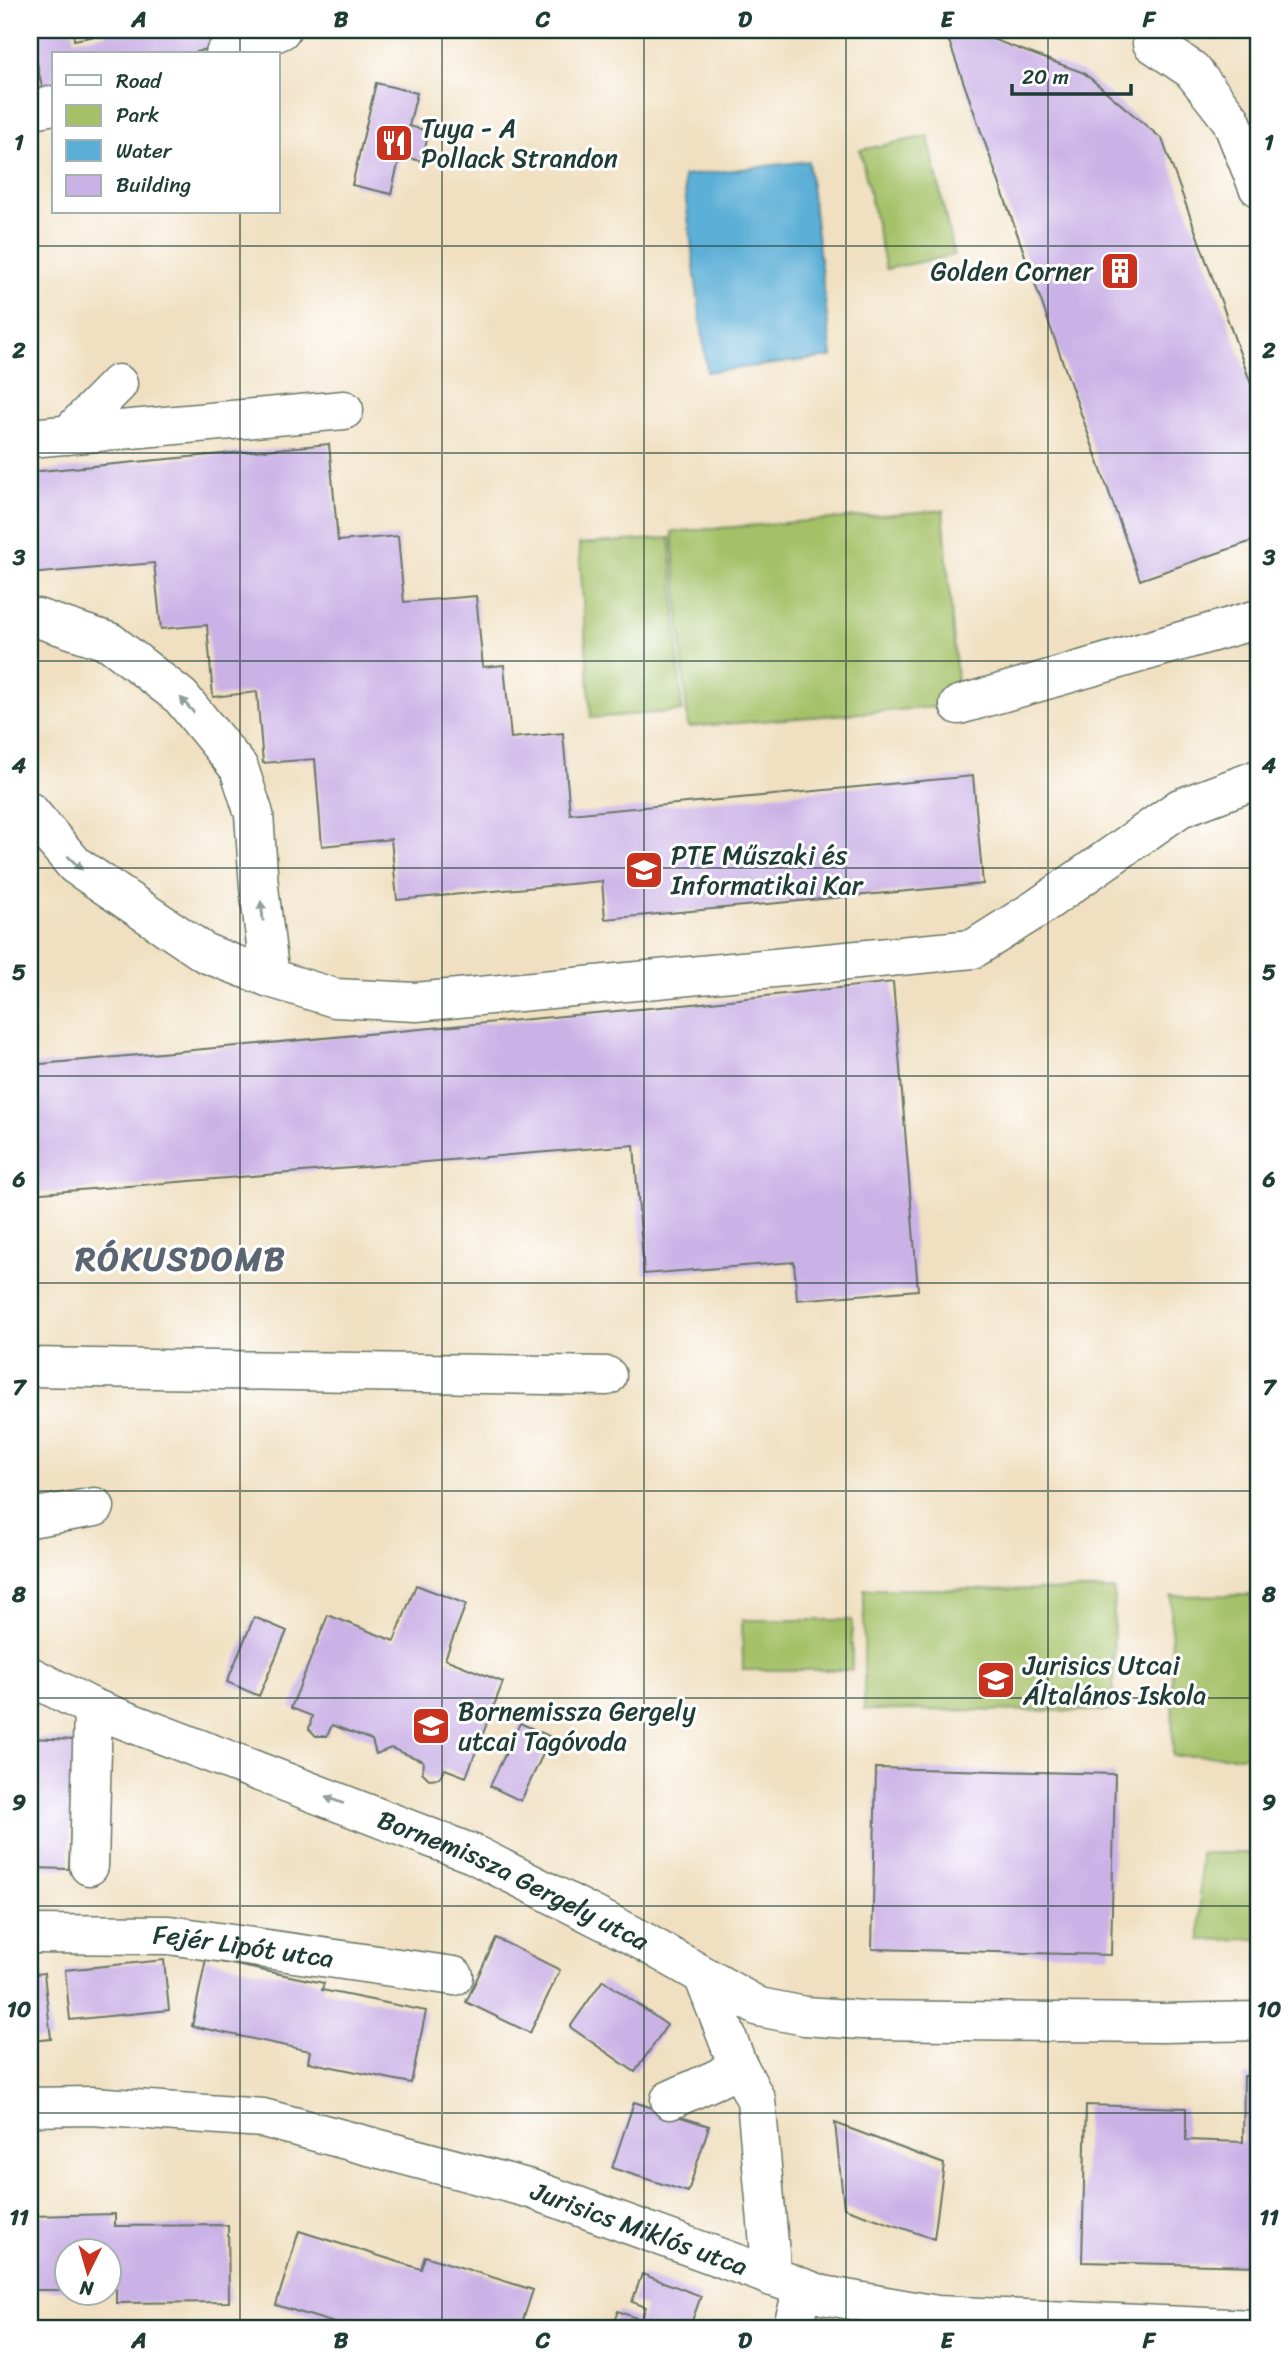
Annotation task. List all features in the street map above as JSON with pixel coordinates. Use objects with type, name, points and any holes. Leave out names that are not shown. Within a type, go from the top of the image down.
[{"type":"street","points":[[230,52],[281,30]]},
{"type":"street","points":[[1147,34],[1192,70],[1231,120],[1258,187]]},
{"type":"street","points":[[30,110],[52,105]]},
{"type":"street","points":[[68,435],[118,384]]},
{"type":"street","points":[[30,438],[344,410]]},
{"type":"street","points":[[30,619],[37,618],[110,642],[181,697],[239,768],[254,814],[259,887],[270,978]]},
{"type":"street","points":[[960,705],[1258,619]]},
{"type":"street","points":[[30,812],[75,865],[205,953],[270,978],[335,998],[416,1002],[973,949],[1036,909],[1180,808],[1258,779]]},
{"type":"street","points":[[30,1367],[607,1376]]},
{"type":"street","points":[[30,1518],[95,1507]]},
{"type":"street","name":"Bornemissza Gergely utca","points":[[30,1676],[93,1708],[473,1854],[626,1947],[704,1978]]},
{"type":"street","points":[[89,1866],[93,1708]]},
{"type":"street","name":"Fejér Lipót utca","points":[[30,1934],[169,1935],[454,1976]]},
{"type":"street","points":[[704,1978],[759,2007],[805,2017],[1164,2023],[1258,2021]]},
{"type":"street","points":[[704,1978],[737,2063],[756,2100],[788,2283],[792,2329]]},
{"type":"street","points":[[670,2100],[722,2077],[737,2063]]},
{"type":"street","name":"Jurisics Miklós utca","points":[[30,2107],[92,2106],[263,2118],[531,2189],[823,2295],[937,2315],[1253,2329]]},
{"type":"green space","points":[[928,136],[954,255],[886,269],[860,150]]},
{"type":"green space","points":[[943,510],[959,705],[688,727],[672,532]]},
{"type":"green space","points":[[670,538],[682,711],[591,718],[579,544]]},
{"type":"green space","points":[[864,1589],[1114,1590],[1113,1711],[864,1710]]},
{"type":"green space","points":[[1258,1595],[1258,1756],[1173,1756],[1171,1596]]},
{"type":"green space","points":[[742,1620],[852,1620],[852,1670],[743,1670]]},
{"type":"green space","points":[[1200,1853],[1258,1853],[1258,1939],[1200,1940]]},
{"type":"water","points":[[808,161],[832,357],[707,372],[683,176]]},
{"type":"building","points":[[30,30],[73,30],[74,40],[116,30],[258,30],[197,52],[52,52],[52,95],[44,97]]},
{"type":"building","name":"Golden Corner","points":[[945,30],[968,30],[1084,73],[1162,139],[1258,403],[1258,539],[1140,580]]},
{"type":"building","name":"Tuya - A Pollack Strandon","points":[[376,83],[417,93],[409,126],[429,131],[422,161],[400,156],[391,194],[352,185]]},
{"type":"building","name":"PTE Műszaki és Informatikai Kar","points":[[329,444],[338,541],[398,536],[404,602],[476,596],[483,667],[504,665],[511,738],[563,733],[570,814],[973,776],[983,884],[605,919],[602,881],[397,900],[391,839],[322,846],[315,759],[263,763],[257,692],[213,697],[207,625],[161,629],[154,563],[30,574],[30,472]]},
{"type":"building","points":[[893,982],[918,1290],[797,1300],[794,1262],[644,1274],[634,1145],[30,1194],[30,1065],[693,1004]]},
{"type":"building","points":[[416,1585],[466,1604],[445,1659],[503,1682],[466,1777],[445,1769],[439,1778],[429,1779],[422,1772],[423,1761],[391,1748],[376,1754],[372,1740],[332,1725],[327,1736],[316,1736],[309,1729],[312,1716],[291,1708],[328,1615],[394,1641]]},
{"type":"building","points":[[254,1617],[287,1631],[259,1696],[227,1682]]},
{"type":"building","points":[[520,1723],[551,1737],[521,1801],[490,1786]]},
{"type":"building","points":[[30,1738],[75,1740],[69,1869],[30,1868]]},
{"type":"building","points":[[876,1768],[1115,1774],[1111,1955],[872,1949]]},
{"type":"building","points":[[496,1938],[560,1970],[530,2033],[466,2002]]},
{"type":"building","points":[[206,1959],[324,1983],[322,1990],[426,2011],[411,2083],[308,2062],[310,2051],[192,2026]]},
{"type":"building","points":[[164,1960],[169,2010],[70,2020],[65,1970]]},
{"type":"building","points":[[44,1973],[51,2039],[30,2041],[30,1975]]},
{"type":"building","points":[[603,1980],[667,2025],[635,2072],[570,2027]]},
{"type":"building","points":[[1244,2076],[1258,2076],[1258,2266],[1082,2262],[1086,2105],[1186,2108],[1186,2140],[1243,2142]]},
{"type":"building","points":[[634,2102],[709,2126],[688,2192],[612,2168]]},
{"type":"building","points":[[835,2123],[944,2164],[934,2239],[844,2208]]},
{"type":"building","points":[[115,2214],[115,2226],[228,2225],[229,2302],[122,2303],[122,2236],[52,2236],[52,2290],[30,2290],[30,2216]]},
{"type":"building","points":[[299,2231],[421,2269],[425,2256],[533,2290],[520,2329],[354,2329],[276,2305]]},
{"type":"building","points":[[642,2274],[701,2296],[689,2329],[611,2329],[618,2311],[641,2320],[646,2307],[632,2302]]},
{"type":"place","name":"Tuya - A Pollack Strandon","points":[[394,143]]},
{"type":"place","name":"Golden Corner","points":[[1120,271]]},
{"type":"place","name":"PTE Műszaki és Informatikai Kar","points":[[644,870]]},
{"type":"place","name":"Jurisics Utcai Általános Iskola","points":[[996,1680]]},
{"type":"place","name":"Bornemissza Gergely utcai Tagóvoda","points":[[431,1726]]},
{"type":"district","name":"RÓKUSDOMB","points":[[181,1258]]}]
